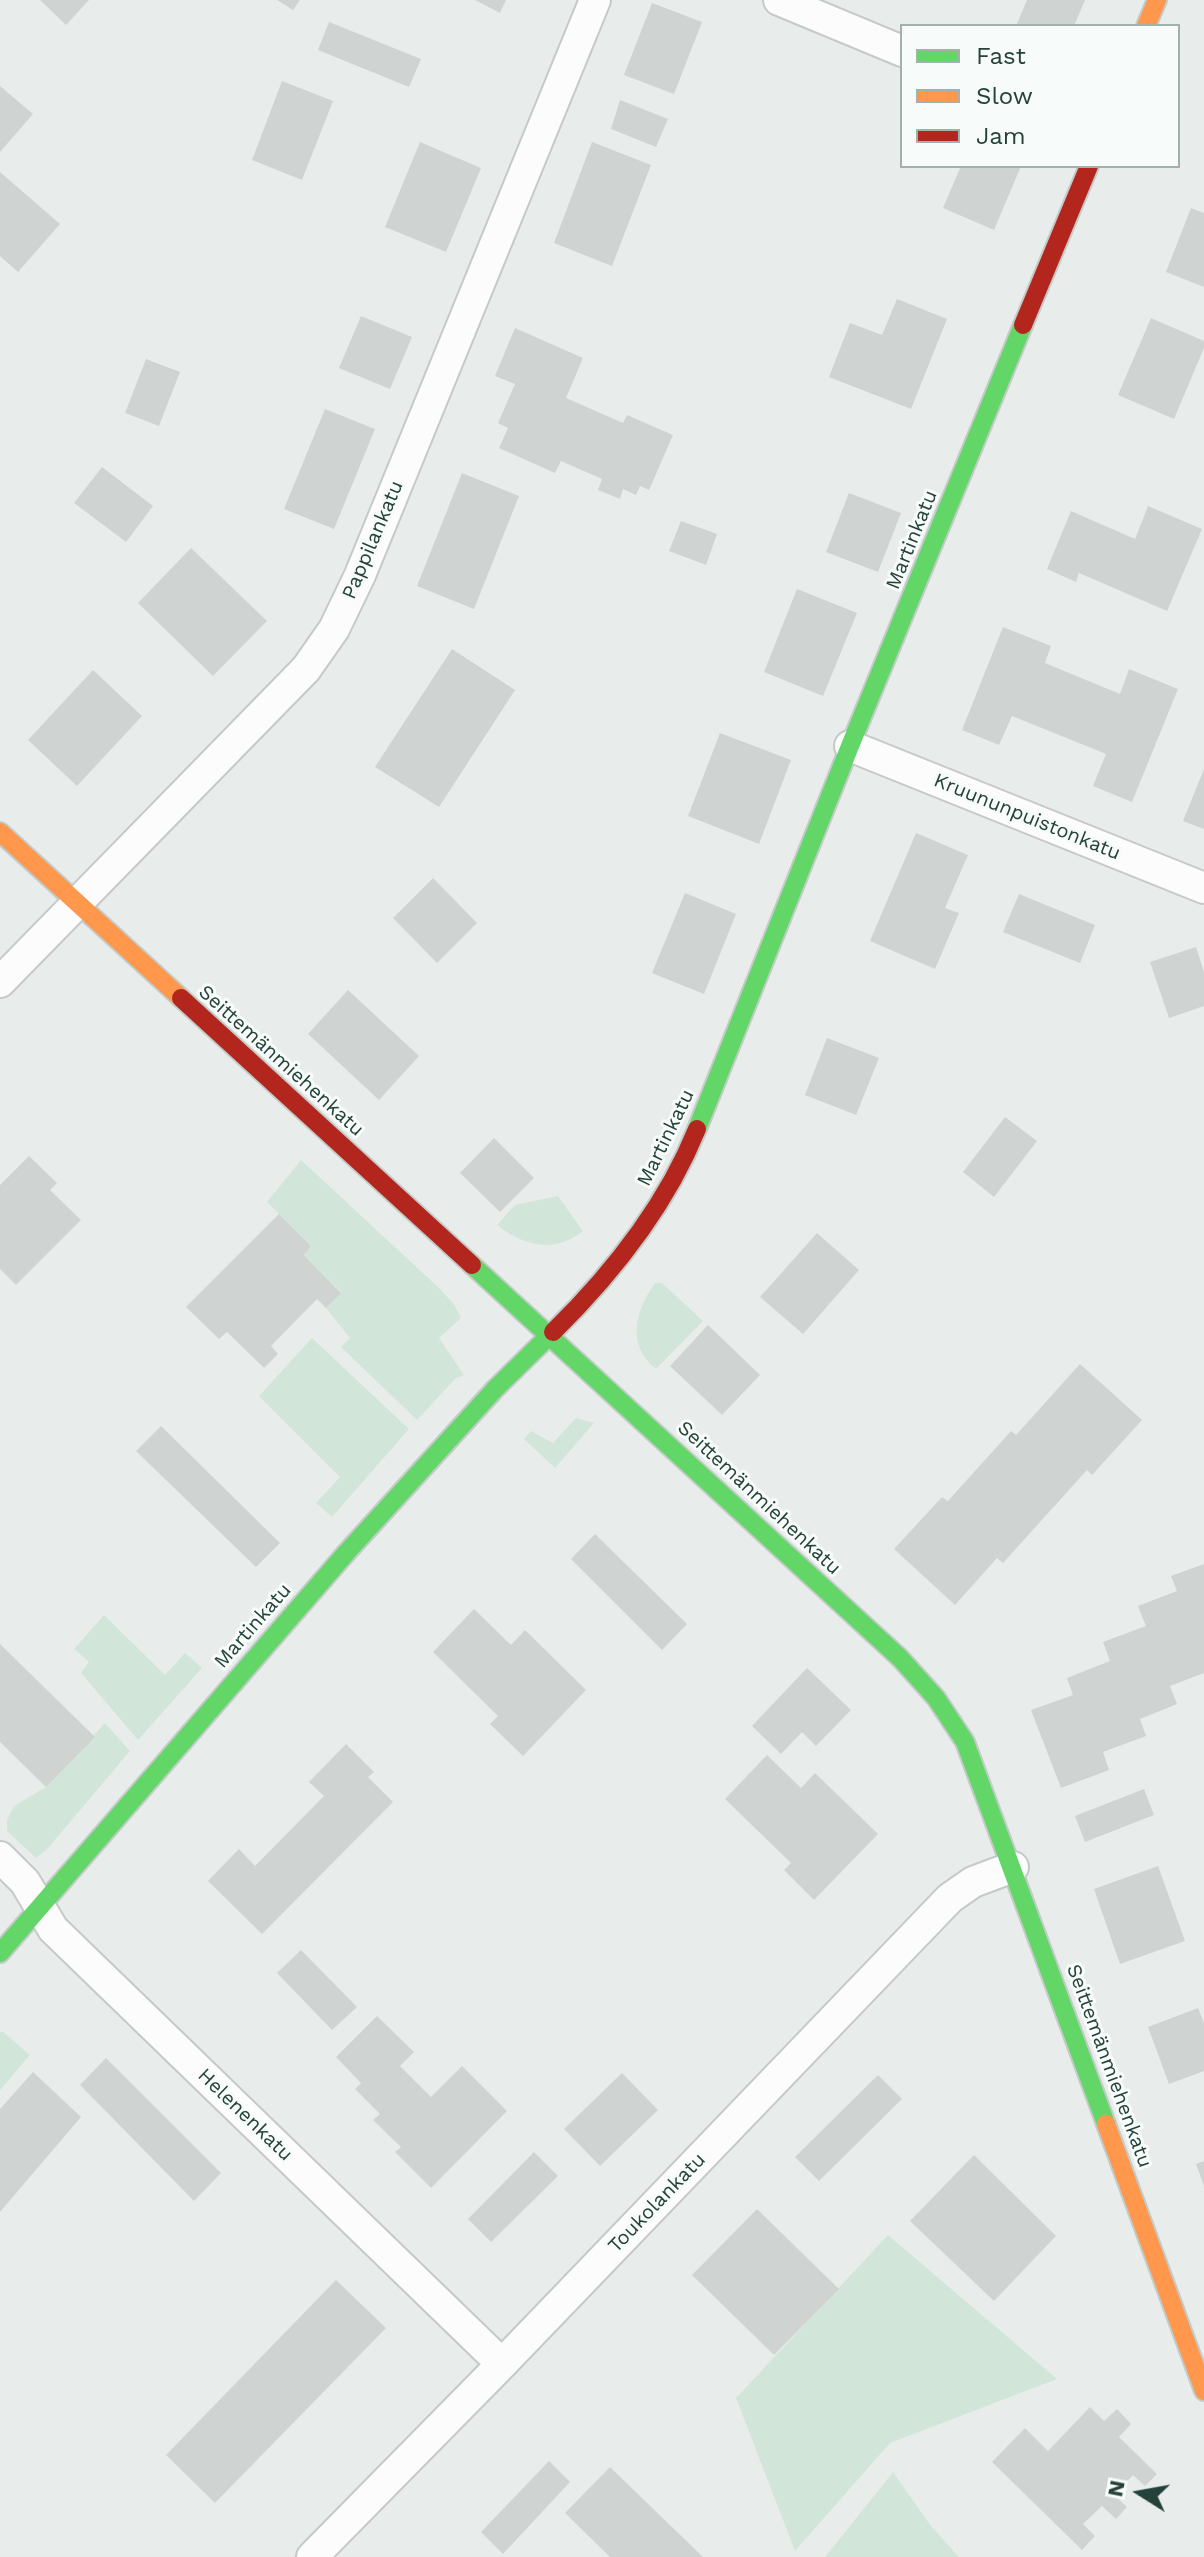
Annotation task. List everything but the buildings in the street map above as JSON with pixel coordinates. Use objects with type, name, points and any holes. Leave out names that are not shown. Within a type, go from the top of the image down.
[{"type":"street","name":"Pappilankatu","points":[[0,982],[306,669],[334,629],[360,575],[595,0]]},
{"type":"street","points":[[779,0],[900,50]]},
{"type":"street","points":[[1147,24],[1157,0]]},
{"type":"street","name":"Martinkatu","points":[[0,1953],[347,1552],[624,1252],[663,1197],[686,1155],[850,746],[1088,168]]},
{"type":"street","name":"Kruununpuistonkatu","points":[[850,746],[1204,888]]},
{"type":"street","name":"Seittemänmiehenkatu","points":[[0,832],[900,1658],[936,1698],[965,1742],[1204,2391]]},
{"type":"street","name":"Helenenkatu","points":[[0,1857],[25,1882],[53,1929],[502,2364]]},
{"type":"street","name":"Toukolankatu","points":[[312,2557],[950,1898],[973,1882],[1013,1867]]},
{"type":"green space","points":[[301,1160],[438,1287],[454,1304],[461,1318],[439,1338],[464,1375],[456,1378],[417,1420],[341,1347],[350,1338],[326,1308],[341,1292],[304,1255],[311,1246],[267,1202]]},
{"type":"green space","points":[[558,1196],[583,1231],[572,1238],[550,1245],[539,1244],[518,1238],[497,1225],[515,1205]]},
{"type":"green space","points":[[655,1283],[662,1283],[703,1321],[656,1369],[640,1349],[637,1339],[642,1305]]},
{"type":"green space","points":[[312,1338],[409,1429],[332,1517],[316,1503],[340,1477],[259,1396]]},
{"type":"green space","points":[[576,1418],[594,1423],[555,1468],[524,1439],[531,1431],[553,1443]]},
{"type":"green space","points":[[104,1615],[165,1675],[185,1653],[202,1668],[138,1740],[81,1673],[89,1662],[74,1649]]},
{"type":"green space","points":[[105,1723],[130,1751],[48,1848],[36,1858],[7,1831],[7,1820],[14,1806],[46,1787]]},
{"type":"green space","points":[[2,2031],[30,2055],[0,2090],[0,2033]]},
{"type":"green space","points":[[888,2235],[1057,2379],[890,2443],[795,2551],[736,2398]]},
{"type":"green space","points":[[893,2472],[931,2526],[959,2557],[825,2557]]},
{"type":"traffic: fast","points":[[697,1129],[1023,325]]},
{"type":"traffic: fast","points":[[472,1265],[900,1658],[936,1698],[965,1742],[1106,2124]]},
{"type":"traffic: fast","points":[[0,1953],[347,1552],[495,1389],[553,1332]]},
{"type":"traffic: slow","points":[[1147,24],[1157,0]]},
{"type":"traffic: slow","points":[[0,832],[181,998]]},
{"type":"traffic: slow","points":[[1106,2124],[1204,2391]]},
{"type":"traffic: jam","points":[[1023,325],[1088,168]]},
{"type":"traffic: jam","points":[[181,998],[472,1265]]},
{"type":"traffic: jam","points":[[553,1332],[596,1287],[636,1238],[670,1185],[697,1129]]}]
